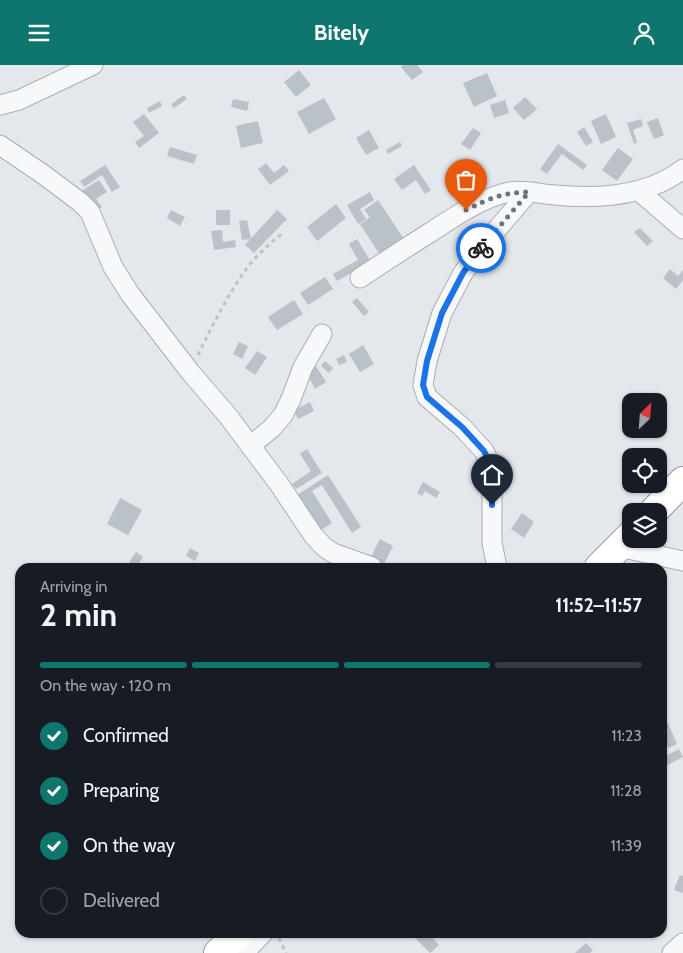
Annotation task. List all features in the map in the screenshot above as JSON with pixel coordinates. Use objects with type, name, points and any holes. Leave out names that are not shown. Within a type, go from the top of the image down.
[{"type":"highway","points":[[662,503],[683,481]]},
{"type":"highway","points":[[603,563],[622,544]]},
{"type":"highway","points":[[218,953],[234,938]]},
{"type":"street","points":[[0,105],[19,100],[93,65]]},
{"type":"street","points":[[1,147],[44,175],[80,202],[90,212],[113,267],[130,295],[189,371],[228,416],[313,535],[338,560],[353,563]]},
{"type":"street","points":[[360,278],[452,218],[480,203],[511,192],[598,196],[639,191],[674,176],[683,169]]},
{"type":"street","points":[[639,191],[683,229]]},
{"type":"street","points":[[496,563],[492,543],[492,467],[484,451],[462,427],[427,397],[423,385],[427,361],[442,313],[463,273],[486,242],[529,192]]},
{"type":"street","points":[[250,446],[272,429],[283,415],[291,399],[302,367],[322,334]]},
{"type":"street","points":[[645,548],[683,561]]},
{"type":"street","points":[[244,953],[258,938]]},
{"type":"street","points":[[672,953],[683,943]]},
{"type":"path","points":[[189,371],[218,314],[244,273],[260,253],[284,232]]},
{"type":"path","points":[[278,938],[286,953]]},
{"type":"building","points":[[403,65],[417,65],[423,72],[412,80],[401,67]]},
{"type":"building","points":[[299,70],[311,85],[296,97],[284,82]]},
{"type":"building","points":[[487,73],[497,96],[474,107],[463,83]]},
{"type":"building","points":[[184,95],[187,99],[174,108],[171,104]]},
{"type":"building","points":[[525,97],[537,109],[524,120],[513,108]]},
{"type":"building","points":[[324,98],[336,119],[309,134],[297,112]]},
{"type":"building","points":[[233,99],[249,102],[247,111],[231,107]]},
{"type":"building","points":[[505,100],[509,113],[494,118],[490,105]]},
{"type":"building","points":[[160,101],[162,106],[149,113],[147,108]]},
{"type":"building","points":[[144,114],[159,133],[139,148],[135,142],[144,136],[133,122]]},
{"type":"building","points":[[606,114],[616,137],[601,144],[591,121]]},
{"type":"building","points":[[658,118],[664,135],[654,139],[647,122]]},
{"type":"building","points":[[641,119],[643,126],[633,130],[637,142],[634,144],[627,123]]},
{"type":"building","points":[[258,121],[263,143],[241,148],[236,126]]},
{"type":"building","points":[[584,127],[593,142],[586,146],[577,132]]},
{"type":"building","points":[[473,128],[481,133],[470,150],[461,144]]},
{"type":"building","points":[[369,130],[379,148],[366,155],[356,138]]},
{"type":"building","points":[[400,142],[402,146],[388,154],[386,150]]},
{"type":"building","points":[[558,144],[587,165],[583,170],[562,154],[547,174],[540,169]]},
{"type":"building","points":[[170,147],[197,155],[194,164],[167,156]]},
{"type":"building","points":[[618,148],[633,159],[617,181],[602,170]]},
{"type":"building","points":[[266,163],[274,173],[284,165],[289,171],[270,185],[258,169]]},
{"type":"building","points":[[105,165],[120,187],[112,192],[102,175],[84,187],[80,181]]},
{"type":"building","points":[[414,165],[431,190],[425,194],[416,180],[402,190],[394,179]]},
{"type":"building","points":[[99,180],[107,192],[96,199],[102,207],[94,212],[80,192]]},
{"type":"building","points":[[370,192],[374,200],[360,209],[366,219],[358,224],[347,205]]},
{"type":"building","points":[[378,200],[406,242],[382,258],[360,224],[370,217],[364,210]]},
{"type":"building","points":[[336,204],[346,218],[317,241],[307,227]]},
{"type":"building","points":[[171,210],[185,217],[180,226],[167,218]]},
{"type":"building","points":[[216,210],[230,210],[230,225],[216,225]]},
{"type":"building","points":[[277,210],[287,219],[254,253],[245,245]]},
{"type":"building","points":[[247,220],[251,239],[242,240],[239,221]]},
{"type":"building","points":[[640,228],[653,241],[647,246],[634,232]]},
{"type":"building","points":[[222,230],[223,242],[235,240],[236,247],[214,250],[211,231]]},
{"type":"building","points":[[357,239],[371,262],[337,281],[333,274],[358,260],[349,244]]},
{"type":"building","points":[[670,269],[678,276],[683,270],[683,280],[676,289],[663,278]]},
{"type":"building","points":[[325,277],[333,289],[308,305],[300,293]]},
{"type":"building","points":[[357,298],[369,312],[364,316],[352,302]]},
{"type":"building","points":[[294,300],[303,314],[277,330],[268,317]]},
{"type":"building","points":[[239,342],[248,346],[242,359],[233,354]]},
{"type":"building","points":[[363,345],[374,364],[360,372],[349,354]]},
{"type":"building","points":[[257,351],[267,357],[255,375],[245,368]]},
{"type":"building","points":[[344,355],[347,362],[339,365],[336,359]]},
{"type":"building","points":[[325,361],[333,368],[329,373],[321,366]]},
{"type":"building","points":[[316,366],[326,382],[315,389],[306,372]]},
{"type":"building","points":[[310,402],[314,411],[298,419],[294,410]]},
{"type":"building","points":[[307,449],[322,473],[296,489],[292,484],[311,471],[300,454]]},
{"type":"building","points":[[328,475],[361,527],[352,533],[322,485],[312,491],[332,523],[320,531],[297,495]]},
{"type":"building","points":[[423,482],[440,492],[436,498],[425,491],[422,496],[417,493]]},
{"type":"building","points":[[120,498],[142,510],[128,535],[107,524]]},
{"type":"building","points":[[522,513],[534,522],[524,538],[511,529]]},
{"type":"building","points":[[380,539],[393,546],[384,563],[371,557]]},
{"type":"building","points":[[190,548],[199,553],[195,561],[186,556]]},
{"type":"building","points":[[136,552],[143,557],[139,563],[129,562]]},
{"type":"building","points":[[667,724],[677,744],[668,748],[667,746]]},
{"type":"building","points":[[679,749],[683,757],[667,765],[667,755]]},
{"type":"building","points":[[680,875],[683,876],[683,893],[674,890]]},
{"type":"building","points":[[415,938],[433,938],[439,945],[430,953]]},
{"type":"building","points":[[586,943],[593,950],[590,953],[575,953]]},
{"type":"way so far","points":[[466,210],[501,194],[529,192],[481,248]]},
{"type":"route","points":[[481,248],[463,273],[442,313],[427,361],[423,385],[427,397],[462,427],[484,451],[492,467],[492,505]]}]
